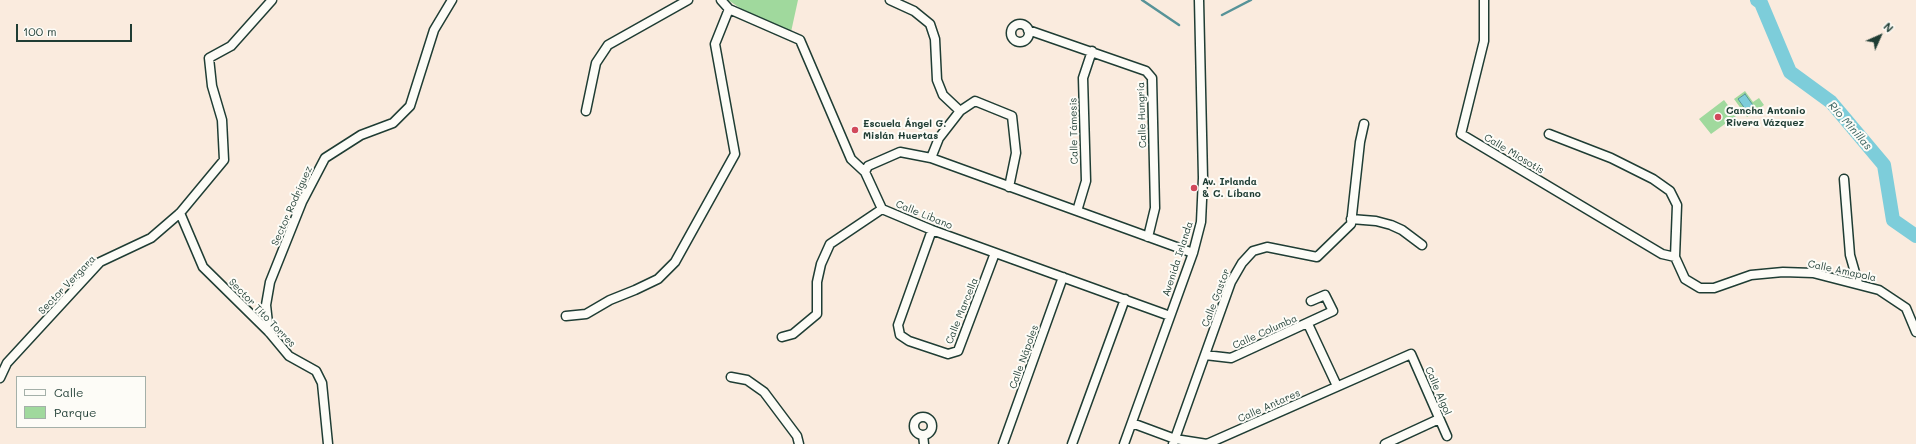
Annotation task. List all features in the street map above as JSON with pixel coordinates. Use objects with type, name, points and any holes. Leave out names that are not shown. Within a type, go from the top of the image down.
[{"type":"street","name":"Sector Rodríguez","points":[[269,332],[266,305],[270,282],[302,202],[325,158],[361,135],[393,123],[410,106],[434,30],[452,0]]},
{"type":"street","points":[[586,111],[596,63],[608,45],[688,0]]},
{"type":"street","points":[[721,0],[729,9],[800,40],[851,159],[865,172],[868,166],[900,152],[931,158],[1193,253]]},
{"type":"street","points":[[890,0],[914,11],[930,24],[935,39],[936,80],[943,95],[960,111]]},
{"type":"street","name":"Avenida Irlanda","points":[[1124,444],[1193,253],[1201,222],[1203,178],[1199,0]]},
{"type":"street","name":"Calle Miosotis","points":[[1484,0],[1484,41],[1461,134],[1662,254],[1675,257]]},
{"type":"street","name":"Sector Vergara","points":[[0,378],[7,363],[100,262],[151,238],[180,213],[224,160],[222,120],[212,86],[209,58],[231,46],[270,1]]},
{"type":"street","points":[[566,316],[586,314],[610,300],[658,279],[675,262],[735,154],[715,44],[729,9]]},
{"type":"street","name":"Calle Hungría","points":[[1028,30],[1146,71],[1152,78],[1155,208],[1148,237]]},
{"type":"street","name":"Calle Támesis","points":[[1077,211],[1086,181],[1083,78],[1092,51]]},
{"type":"street","points":[[931,158],[939,138],[960,111],[975,101],[1012,116],[1016,153],[1009,187]]},
{"type":"street","name":"Calle Gastor","points":[[1174,442],[1231,282],[1249,255],[1258,249],[1267,247],[1317,257],[1351,224],[1360,142],[1364,124]]},
{"type":"street","name":"Calle Amapola","points":[[1549,134],[1611,158],[1653,179],[1670,191],[1677,205],[1675,257],[1685,279],[1700,288],[1714,288],[1751,275],[1783,272],[1813,273],[1858,283],[1879,290],[1906,308],[1916,332]]},
{"type":"street","name":"Calle Líbano","points":[[865,172],[882,209],[932,230],[1170,316]]},
{"type":"street","points":[[1844,178],[1850,255],[1858,283]]},
{"type":"street","points":[[782,338],[794,334],[817,314],[817,282],[821,264],[830,244],[882,209]]},
{"type":"street","name":"Sector Tito Torres","points":[[180,213],[203,267],[269,332],[290,356],[316,371],[322,383],[328,444]]},
{"type":"street","points":[[1351,219],[1376,221],[1391,225],[1402,230],[1422,245]]},
{"type":"street","name":"Calle Marcella","points":[[932,230],[898,325],[900,335],[909,341],[948,354],[958,351],[995,253]]},
{"type":"street","name":"Calle Nápoles","points":[[1003,444],[1063,277]]},
{"type":"street","name":"Calle Columba","points":[[1205,355],[1231,358],[1308,324],[1333,311],[1326,295],[1311,301]]},
{"type":"street","points":[[1072,444],[1125,299]]},
{"type":"street","points":[[1308,324],[1337,386]]},
{"type":"street","name":"Calle Antares","points":[[1132,423],[1174,442],[1207,444],[1411,354]]},
{"type":"street","name":"Calle Algol","points":[[1411,354],[1446,436]]},
{"type":"street","points":[[731,377],[747,380],[764,392],[797,436],[799,444]]},
{"type":"street","points":[[1385,444],[1438,419]]},
{"type":"street","points":[[923,435],[924,444]]},
{"type":"green space","points":[[728,0],[798,0],[791,32],[743,10]]},
{"type":"green space","points":[[1745,91],[1753,102],[1759,98],[1764,105],[1747,117],[1734,99]]},
{"type":"green space","name":"Cancha Antonio Rivera Vázquez","points":[[1724,100],[1736,116],[1711,134],[1699,119]]},
{"type":"water","points":[[1745,94],[1755,108],[1748,113],[1738,99]]},
{"type":"waterway","points":[[1142,0],[1179,25]]},
{"type":"waterway","points":[[1222,15],[1251,0]]},
{"type":"waterway","name":"Río Minillas","points":[[1757,0],[1761,3],[1790,72],[1831,102],[1884,165],[1893,220],[1916,236]]},
{"type":"place","name":"Cancha Antonio Rivera Vázquez","points":[[1718,117]]},
{"type":"place","name":"Escuela Ángel G. Mislán Huertas","points":[[855,130]]},
{"type":"place","name":"Av. Irlanda & C. Líbano","points":[[1194,188]]}]
